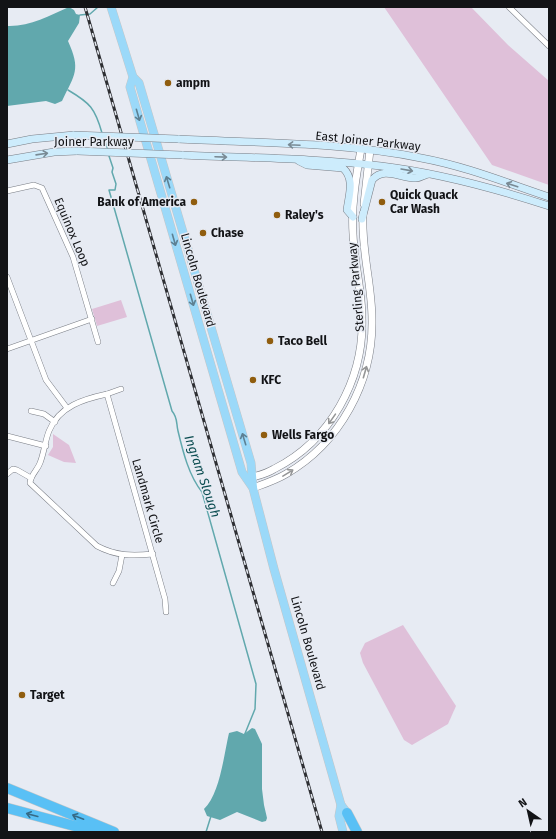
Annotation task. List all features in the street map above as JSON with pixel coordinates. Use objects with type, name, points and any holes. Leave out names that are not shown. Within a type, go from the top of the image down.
[{"type":"highway","points":[[7,788],[114,832]]},
{"type":"highway","points":[[7,808],[97,832]]},
{"type":"highway","points":[[344,809],[356,832]]},
{"type":"main road","name":"Lincoln Boulevard","points":[[111,7],[133,77],[139,83],[253,468],[250,478],[344,809],[352,832]]},
{"type":"main road","name":"Lincoln Boulevard","points":[[133,77],[130,87],[242,472],[250,478]]},
{"type":"main road","name":"Joiner Parkway","points":[[7,144],[32,139],[74,135],[178,139]]},
{"type":"main road","name":"East Joiner Parkway","points":[[178,139],[370,150],[453,165],[549,197]]},
{"type":"main road","name":"Joiner Parkway","points":[[7,160],[54,152],[77,151],[182,155]]},
{"type":"main road","name":"East Joiner Parkway","points":[[182,155],[368,164],[428,174],[483,186],[549,206]]},
{"type":"main road","points":[[297,160],[307,166],[343,168],[348,172],[351,178],[347,210],[353,217]]},
{"type":"main road","points":[[362,219],[372,180],[376,175],[381,172],[418,178],[428,174]]},
{"type":"main road","name":"Lincoln Boulevard","points":[[343,832],[339,816],[344,809]]},
{"type":"street","points":[[509,7],[549,46]]},
{"type":"street","name":"Sterling Parkway","points":[[250,478],[281,466],[293,459],[312,443],[336,412],[353,378],[360,354],[362,320],[353,234],[358,163],[361,149]]},
{"type":"street","name":"Sterling Parkway","points":[[253,488],[286,474],[319,450],[344,419],[358,392],[368,359],[372,319],[362,234],[362,219],[370,150]]},
{"type":"street","name":"Equinox Loop","points":[[7,191],[34,185],[42,188],[73,257],[98,342]]},
{"type":"street","points":[[7,277],[46,380],[67,408]]},
{"type":"street","points":[[7,349],[92,319]]},
{"type":"street","points":[[7,474],[12,469],[17,470],[31,478],[40,464],[50,430],[67,408],[84,399],[121,389]]},
{"type":"street","name":"Landmark Circle","points":[[31,478],[30,483],[97,546],[105,550],[129,556],[153,554],[107,394]]},
{"type":"street","points":[[31,411],[44,414],[55,422]]},
{"type":"street","points":[[7,436],[46,446]]},
{"type":"street","points":[[153,554],[165,599],[166,612]]},
{"type":"street","points":[[113,584],[119,571],[122,555]]},
{"type":"shaded area","points":[[384,7],[471,7],[508,45],[549,81],[549,185],[492,165]]},
{"type":"shaded area","points":[[121,300],[127,317],[97,326],[92,309]]},
{"type":"shaded area","points":[[53,434],[69,445],[76,463],[64,462],[48,455],[53,447]]},
{"type":"shaded area","points":[[403,625],[456,706],[448,724],[412,745],[404,740],[363,663],[360,653],[365,643]]},
{"type":"water","points":[[69,7],[74,10],[76,14],[80,15],[79,23],[68,41],[74,59],[75,72],[62,101],[55,104],[46,101],[7,106],[7,26],[31,23]]},
{"type":"water","points":[[252,728],[255,729],[262,744],[262,789],[267,818],[266,821],[262,822],[237,812],[220,820],[207,816],[204,809],[214,794],[218,784],[229,733],[237,731],[244,734]]},
{"type":"waterway","name":"Ingram Slough","points":[[80,15],[90,14],[98,7]]},
{"type":"waterway","name":"Ingram Slough","points":[[68,90],[91,107],[97,118],[102,133]]},
{"type":"waterway","name":"Ingram Slough","points":[[104,138],[108,150]]},
{"type":"waterway","name":"Ingram Slough","points":[[109,156],[116,184],[115,190],[109,190],[172,411],[176,418],[184,455],[193,479],[202,492],[256,684],[255,709],[244,736]]},
{"type":"waterway","name":"Ingram Slough","points":[[206,832],[211,816]]},
{"type":"railway","points":[[85,7],[322,832]]},
{"type":"place","name":"ampm","points":[[168,83]]},
{"type":"place","name":"Bank of America","points":[[194,202]]},
{"type":"place","name":"Quick Quack Car Wash","points":[[382,202]]},
{"type":"place","name":"Raley's","points":[[277,215]]},
{"type":"place","name":"Chase","points":[[203,233]]},
{"type":"place","name":"Taco Bell","points":[[270,341]]},
{"type":"place","name":"KFC","points":[[253,380]]},
{"type":"place","name":"Wells Fargo","points":[[264,435]]},
{"type":"place","name":"Target","points":[[22,695]]}]
